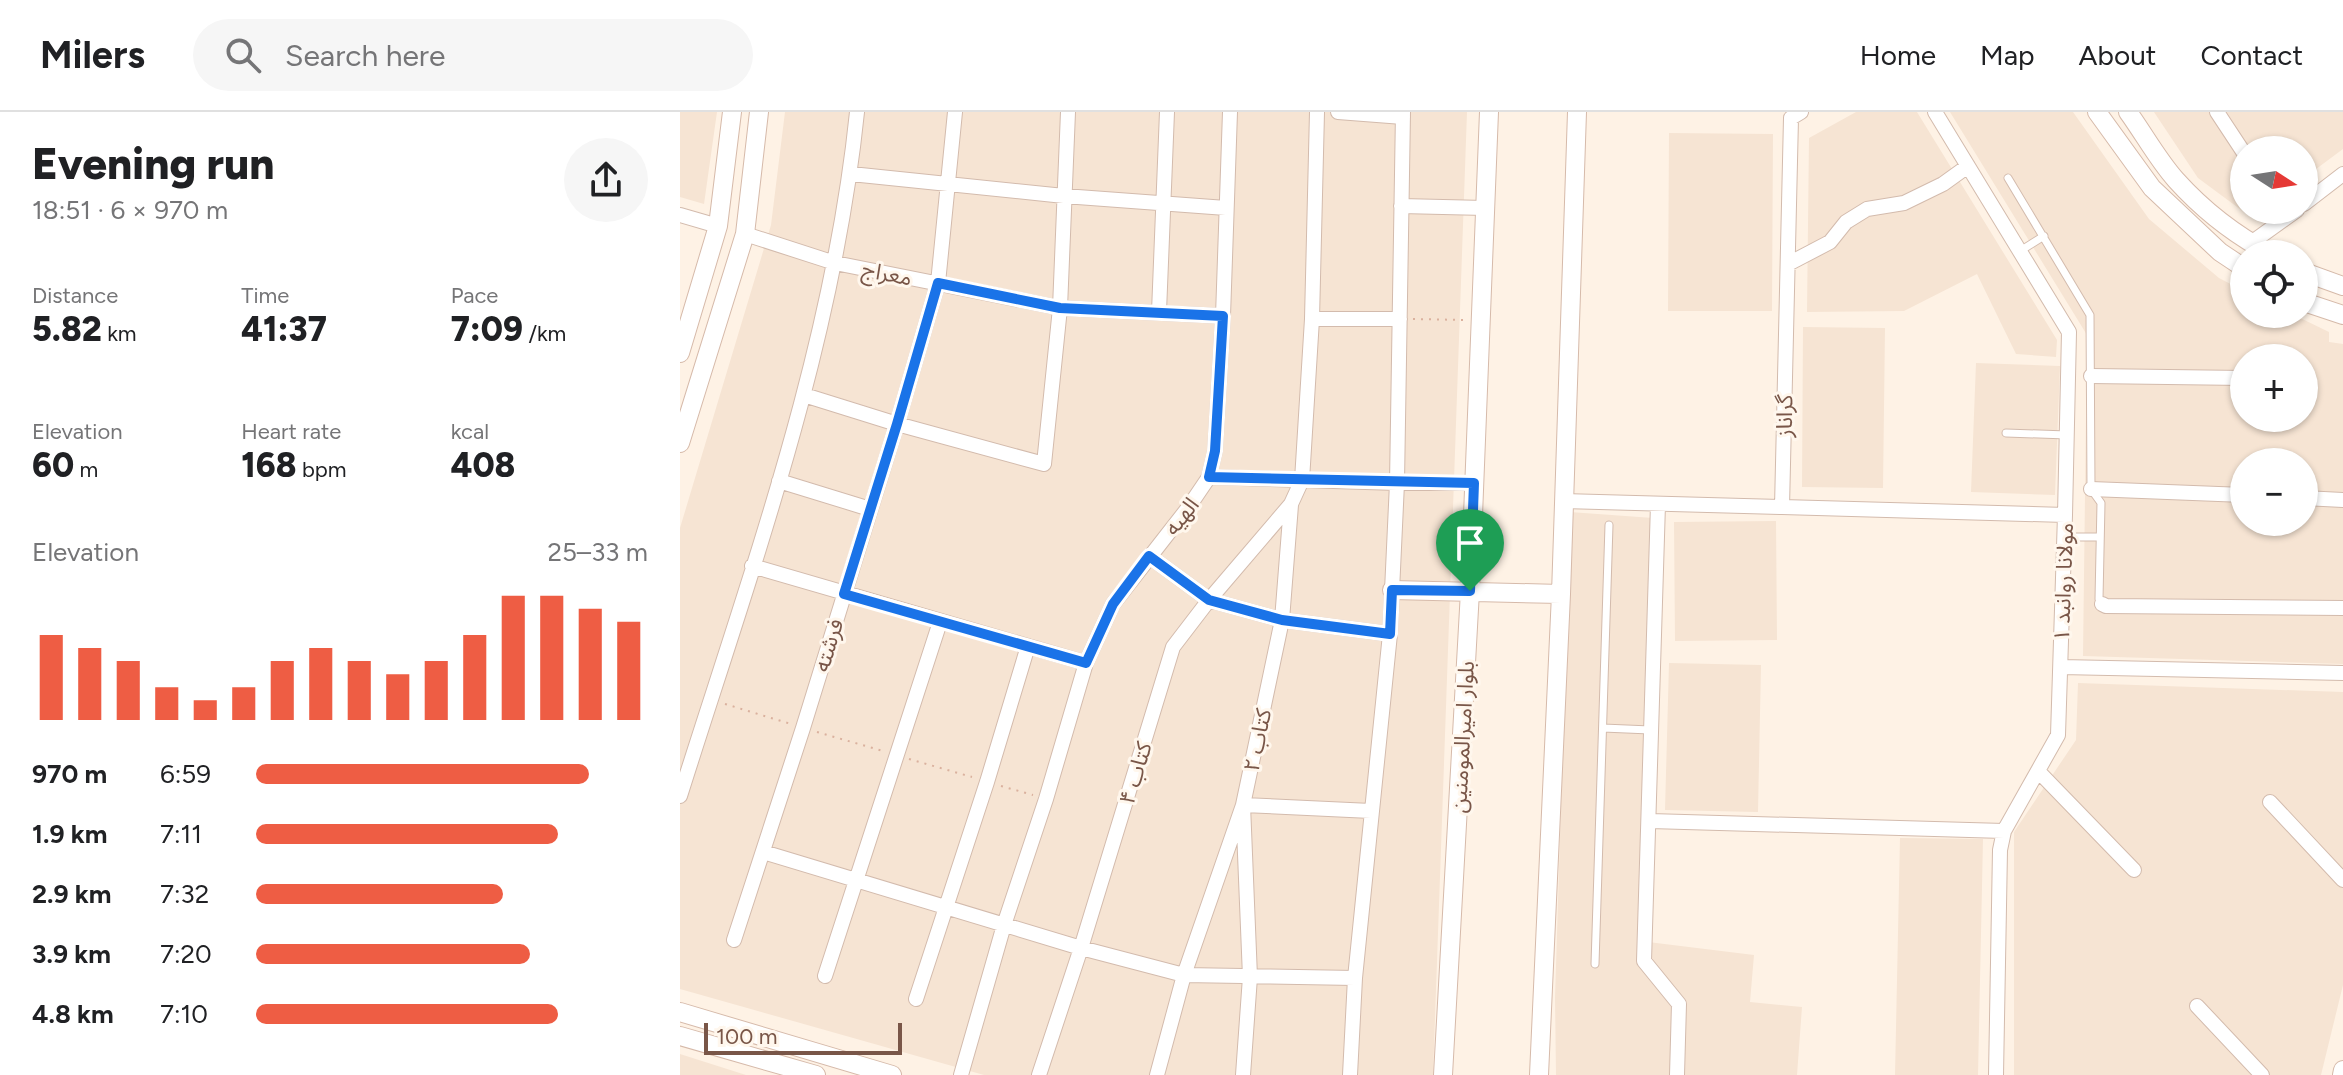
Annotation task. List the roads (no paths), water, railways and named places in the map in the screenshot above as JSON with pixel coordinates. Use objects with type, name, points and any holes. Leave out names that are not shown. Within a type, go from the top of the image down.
[{"type":"street","points":[[680,353],[718,226],[732,112]]},
{"type":"street","points":[[680,443],[745,234],[759,112]]},
{"type":"street","points":[[680,796],[804,395],[835,263],[851,174],[857,112]]},
{"type":"street","name":"فرشته","points":[[734,940],[803,728],[938,283],[955,112]]},
{"type":"street","points":[[804,395],[1044,464],[1060,308],[1068,112]]},
{"type":"street","points":[[1159,312],[1167,112]]},
{"type":"street","name":"الهیه","points":[[961,1075],[1004,925],[1046,799],[1086,663],[1113,604],[1209,477],[1215,451],[1223,316],[1230,112]]},
{"type":"street","points":[[1291,504],[1302,480],[1312,319],[1317,112]]},
{"type":"street","points":[[1338,112],[1403,114],[1397,483],[1390,634],[1355,978],[1350,1075]]},
{"type":"street","name":"بلوار امیرالمومنین","points":[[1443,1075],[1470,591],[1489,112]]},
{"type":"street","points":[[1539,1075],[1561,594],[1577,112]]},
{"type":"street","name":"مولانا روانبد ۱","points":[[1935,112],[2069,332],[2058,735],[2004,831],[2000,850],[1996,1075]]},
{"type":"street","points":[[2097,112],[2152,188],[2230,259]]},
{"type":"street","points":[[2128,112],[2174,178],[2215,219],[2246,240]]},
{"type":"street","points":[[2217,112],[2233,136]]},
{"type":"street","name":"گراناز","points":[[1782,507],[1793,114]]},
{"type":"street","points":[[1788,264],[1830,242],[1846,222],[1867,209],[1904,203],[1943,184],[1968,166]]},
{"type":"street","points":[[851,174],[1064,196],[1226,208]]},
{"type":"street","points":[[2318,193],[2343,174]]},
{"type":"street","points":[[1401,206],[1485,208]]},
{"type":"street","points":[[680,215],[745,234]]},
{"type":"street","points":[[2255,240],[2274,224]]},
{"type":"street","name":"معراج","points":[[745,234],[835,263],[1060,308],[1223,316]]},
{"type":"street","points":[[2318,277],[2343,286]]},
{"type":"street","points":[[2318,307],[2343,315]]},
{"type":"street","points":[[1312,319],[1400,319]]},
{"type":"street","points":[[2091,376],[2230,378]]},
{"type":"street","points":[[1209,477],[1474,483]]},
{"type":"street","points":[[779,481],[870,509]]},
{"type":"street","points":[[2091,489],[2230,494]]},
{"type":"street","points":[[2318,499],[2343,500]]},
{"type":"street","points":[[1563,501],[2065,515]]},
{"type":"street","name":"کتاب ۴","points":[[1039,1075],[1173,647],[1291,504]]},
{"type":"street","name":"کتاب ۲","points":[[1243,1075],[1250,977],[1243,805],[1282,620],[1291,504]]},
{"type":"street","points":[[1658,504],[1644,961],[1679,1004],[1677,1075]]},
{"type":"street","points":[[1149,556],[1209,600],[1282,620],[1390,634]]},
{"type":"street","points":[[752,566],[1086,663]]},
{"type":"street","points":[[1392,590],[1561,594]]},
{"type":"street","points":[[2102,604],[2343,608]]},
{"type":"street","points":[[825,976],[940,622]]},
{"type":"street","points":[[916,999],[1028,646]]},
{"type":"street","points":[[2061,667],[2343,673]]},
{"type":"street","points":[[2038,771],[2134,870]]},
{"type":"street","points":[[2270,802],[2343,880]]},
{"type":"street","points":[[1157,1075],[1184,975],[1243,805],[1371,811]]},
{"type":"street","points":[[1650,821],[2004,831]]},
{"type":"street","points":[[763,852],[1081,948],[1184,975],[1355,978]]},
{"type":"street","points":[[2197,1006],[2262,1075]]},
{"type":"street","points":[[680,1012],[892,1075]]},
{"type":"street","points":[[680,1036],[763,1067],[816,1075]]},
{"type":"lane","points":[[2008,178],[2090,315],[2091,489],[2101,503],[2099,599],[2102,604]]},
{"type":"lane","points":[[2020,251],[2044,236]]},
{"type":"lane","points":[[2006,433],[2067,435]]},
{"type":"lane","points":[[1595,964],[1609,525]]},
{"type":"lane","points":[[2065,537],[2100,537]]},
{"type":"lane","points":[[1603,728],[1652,730]]}]
